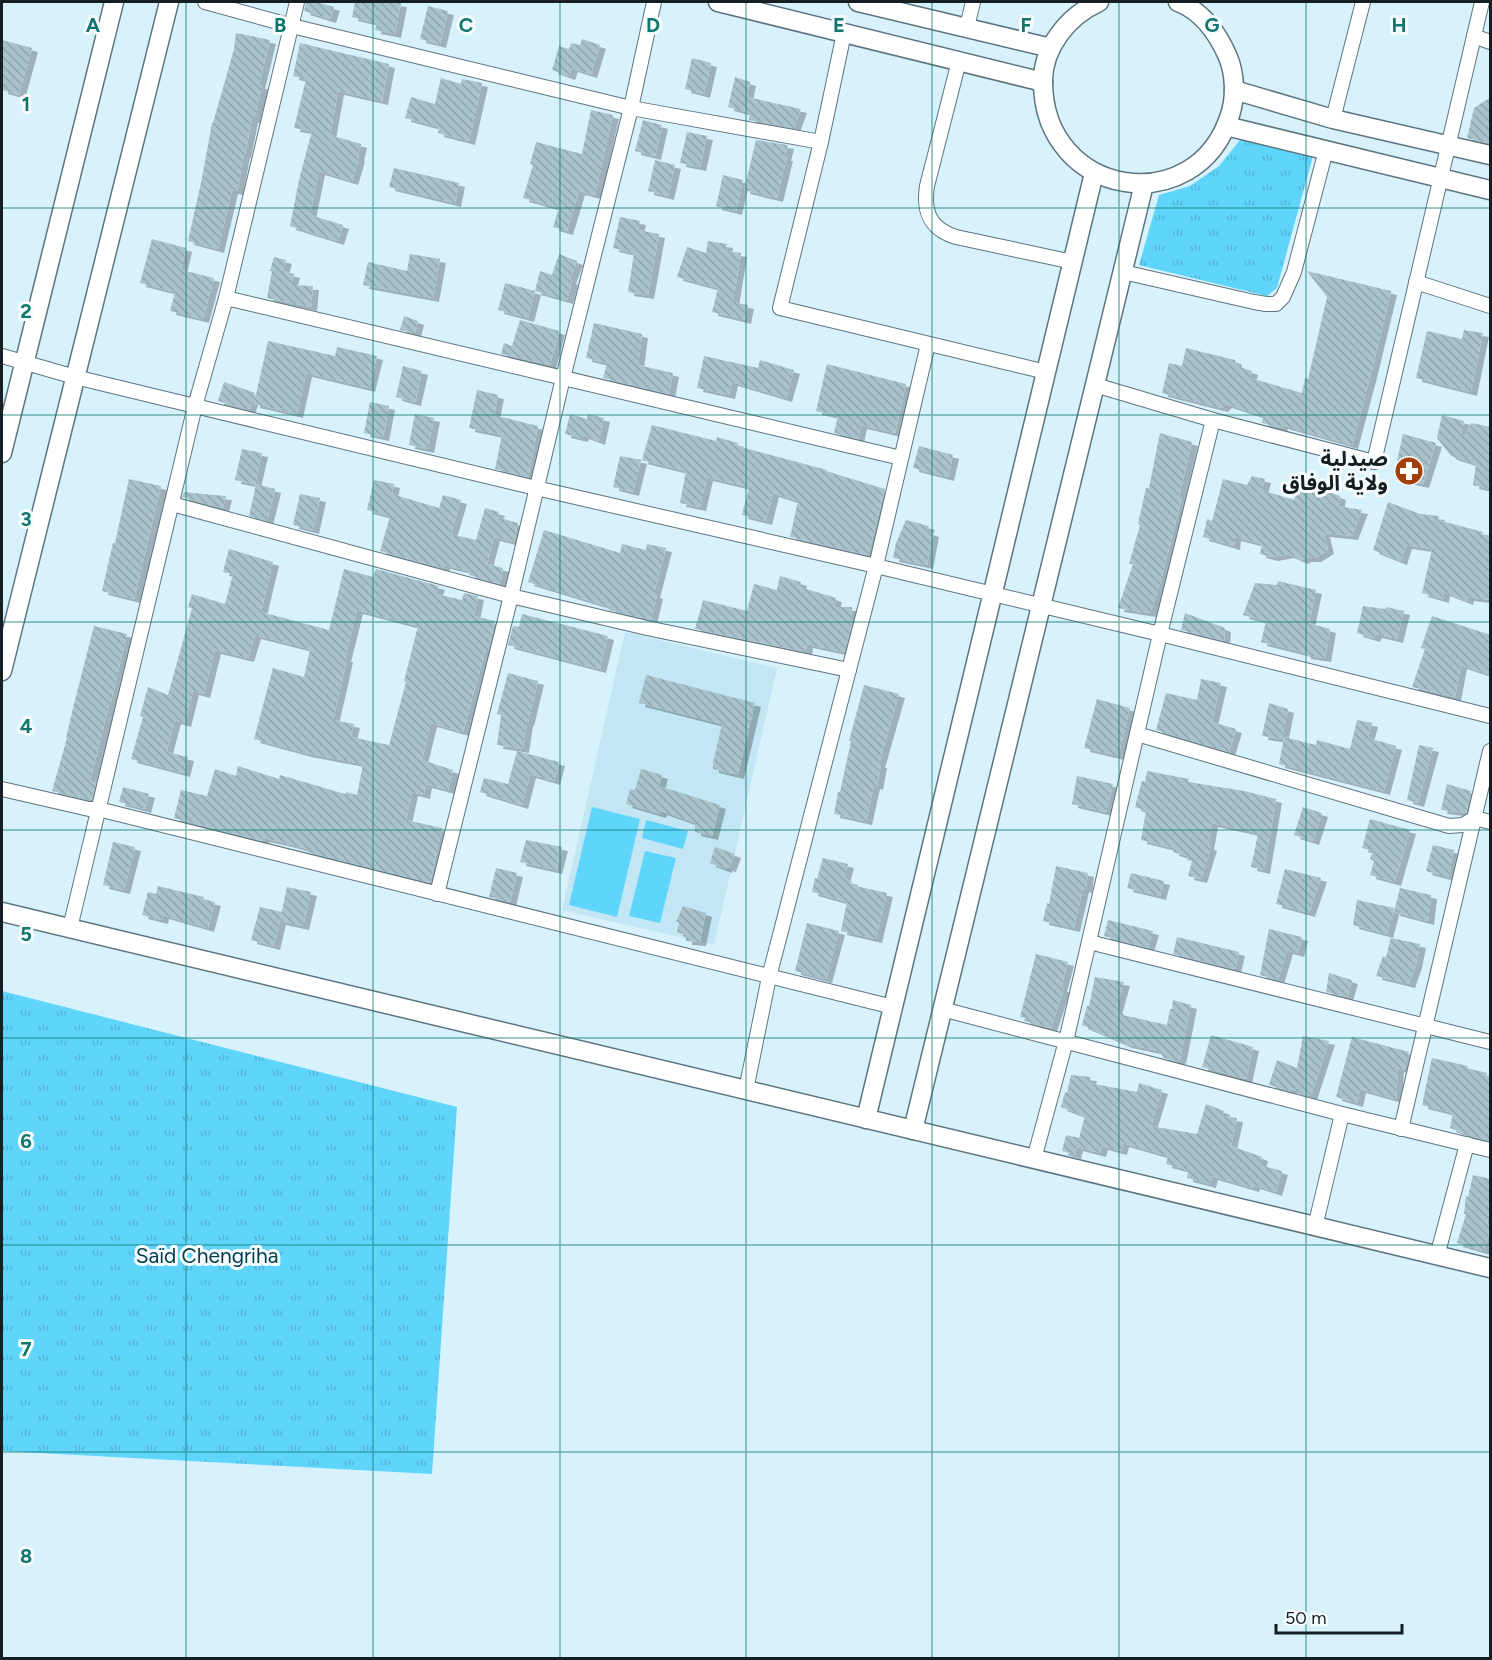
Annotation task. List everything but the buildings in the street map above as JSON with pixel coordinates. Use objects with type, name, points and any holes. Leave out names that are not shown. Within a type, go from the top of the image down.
[{"type":"street","points":[[2,453],[114,2]]},
{"type":"street","points":[[2,671],[169,2]]},
{"type":"street","points":[[205,2],[292,26],[631,108],[821,142]]},
{"type":"street","points":[[70,928],[195,406],[226,298],[297,2]]},
{"type":"street","points":[[437,894],[631,108],[654,2]]},
{"type":"street","points":[[718,2],[1043,82]]},
{"type":"street","points":[[858,2],[1051,48]]},
{"type":"street","points":[[967,27],[973,2]]},
{"type":"street","points":[[1099,2],[1086,8],[1066,25],[1051,48],[1045,64],[1043,82],[1045,109],[1055,135],[1072,157],[1094,173],[1119,182],[1144,184],[1170,178],[1194,166],[1213,148],[1226,126],[1232,108],[1234,90],[1231,64],[1221,40],[1205,20],[1182,2]]},
{"type":"street","points":[[1333,119],[1363,2]]},
{"type":"street","points":[[1095,385],[1213,420],[1374,462],[1482,2]]},
{"type":"street","points":[[844,33],[821,142],[780,308],[1046,372]]},
{"type":"street","points":[[1474,36],[1491,42]]},
{"type":"street","points":[[959,61],[927,186],[925,206],[931,220],[942,231],[956,237],[1073,262]]},
{"type":"street","points":[[1234,90],[1333,119],[1491,155]]},
{"type":"street","points":[[1226,126],[1491,190]]},
{"type":"street","points":[[1123,272],[1254,302],[1276,304],[1283,297],[1294,272],[1326,150]]},
{"type":"street","points":[[866,1119],[1094,173]]},
{"type":"street","points":[[913,1130],[1144,184]]},
{"type":"street","points":[[1416,282],[1491,306]]},
{"type":"street","points":[[226,298],[901,458]]},
{"type":"street","points":[[746,1090],[769,977],[876,566],[928,344]]},
{"type":"street","points":[[2,356],[195,406],[536,488],[876,566],[1491,716]]},
{"type":"street","points":[[1034,1159],[1066,1041],[1160,634],[1213,420]]},
{"type":"street","points":[[171,504],[511,596],[647,628],[849,670]]},
{"type":"street","points":[[1137,734],[1449,826],[1463,825],[1475,818],[1491,822]]},
{"type":"street","points":[[1401,1129],[1491,751]]},
{"type":"street","points":[[2,789],[89,809],[98,809],[893,1008]]},
{"type":"street","points":[[2,912],[1491,1268]]},
{"type":"street","points":[[1089,942],[1491,1042]]},
{"type":"street","points":[[942,1010],[1342,1114],[1491,1150]]},
{"type":"street","points":[[1315,1227],[1342,1114]]},
{"type":"street","points":[[1437,1256],[1467,1144]]},
{"type":"shaded area","points":[[625,632],[777,668],[714,945],[562,910]]},
{"type":"green space","points":[[1240,140],[1313,156],[1277,288],[1267,296],[1139,265],[1159,195],[1190,186],[1219,166]]},
{"type":"green space","points":[[592,807],[640,819],[617,917],[569,905]]},
{"type":"green space","points":[[646,820],[688,831],[683,849],[642,838]]},
{"type":"green space","points":[[645,851],[676,858],[660,923],[629,916]]},
{"type":"green space","name":"Saïd Chengriha","points":[[2,991],[457,1107],[432,1474],[2,1451]]},
{"type":"place","name":"صيدلية ولاية الوفاق","points":[[1409,471]]}]
